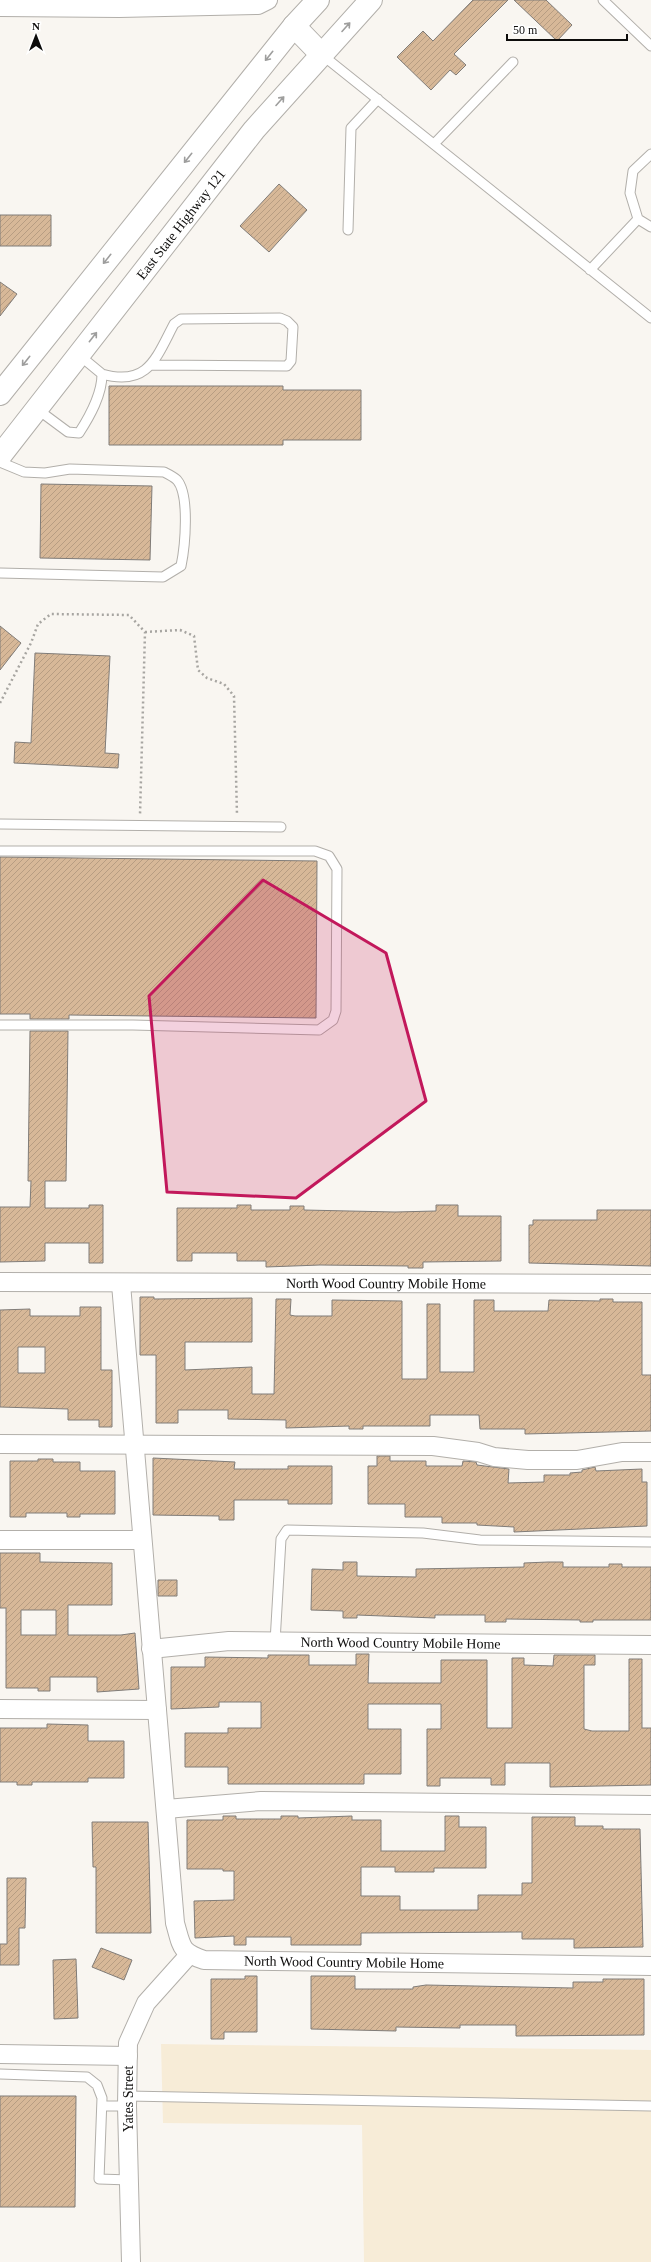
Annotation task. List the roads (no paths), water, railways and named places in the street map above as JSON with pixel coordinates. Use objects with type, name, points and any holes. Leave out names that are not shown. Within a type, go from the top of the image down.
[{"type":"main road","points":[[0,394],[294,26],[318,0]]},
{"type":"main road","name":"East State Highway 121","points":[[0,456],[254,130],[371,0]]},
{"type":"main road","points":[[294,26],[321,54]]},
{"type":"street","points":[[0,7],[119,8],[258,5],[268,0]]},
{"type":"street","name":"North Wood Country Mobile Home","points":[[0,1282],[122,1284],[651,1284]]},
{"type":"street","points":[[122,1284],[151,1649],[175,1923],[182,1947],[189,1955]]},
{"type":"street","points":[[0,1444],[135,1446],[433,1446],[478,1452],[494,1457],[528,1460],[577,1460],[622,1452],[651,1452]]},
{"type":"street","points":[[0,1540],[142,1540]]},
{"type":"street","name":"North Wood Country Mobile Home","points":[[151,1649],[229,1641],[651,1645]]},
{"type":"street","points":[[0,1709],[157,1710]]},
{"type":"street","points":[[166,1808],[261,1800],[651,1805]]},
{"type":"street","name":"North Wood Country Mobile Home","points":[[189,1955],[204,1960],[651,1966]]},
{"type":"street","name":"Yates Street","points":[[131,2262],[128,2043],[146,2003],[189,1955]]},
{"type":"street","points":[[0,2054],[128,2056]]},
{"type":"lane","points":[[0,7],[2,0]]},
{"type":"lane","points":[[603,0],[651,46]]},
{"type":"lane","points":[[321,54],[651,318]]},
{"type":"lane","points":[[434,144],[513,62]]},
{"type":"lane","points":[[348,230],[352,128],[378,99]]},
{"type":"lane","points":[[651,154],[633,171],[630,193],[638,219],[651,227]]},
{"type":"lane","points":[[590,270],[638,219]]},
{"type":"lane","points":[[79,355],[102,374],[115,378],[136,375],[148,370],[174,324],[181,319],[280,318],[287,320],[293,327],[291,361],[287,366],[151,365]]},
{"type":"lane","points":[[37,409],[68,432],[79,433],[88,420],[102,385],[102,374]]},
{"type":"lane","points":[[0,462],[24,472],[45,473],[70,469],[164,472],[177,480],[184,493],[184,552],[181,566],[163,577],[0,573]]},
{"type":"lane","points":[[0,824],[281,827]]},
{"type":"lane","points":[[0,851],[315,851],[329,856],[337,869],[336,1011],[333,1020],[319,1030],[133,1025],[0,1025]]},
{"type":"lane","points":[[275,1642],[281,1540],[287,1530],[423,1533],[480,1540],[651,1542]]},
{"type":"lane","points":[[0,2074],[87,2077],[97,2085],[102,2098],[99,2179],[130,2180]]},
{"type":"lane","points":[[102,2106],[128,2101],[651,2106]]}]
